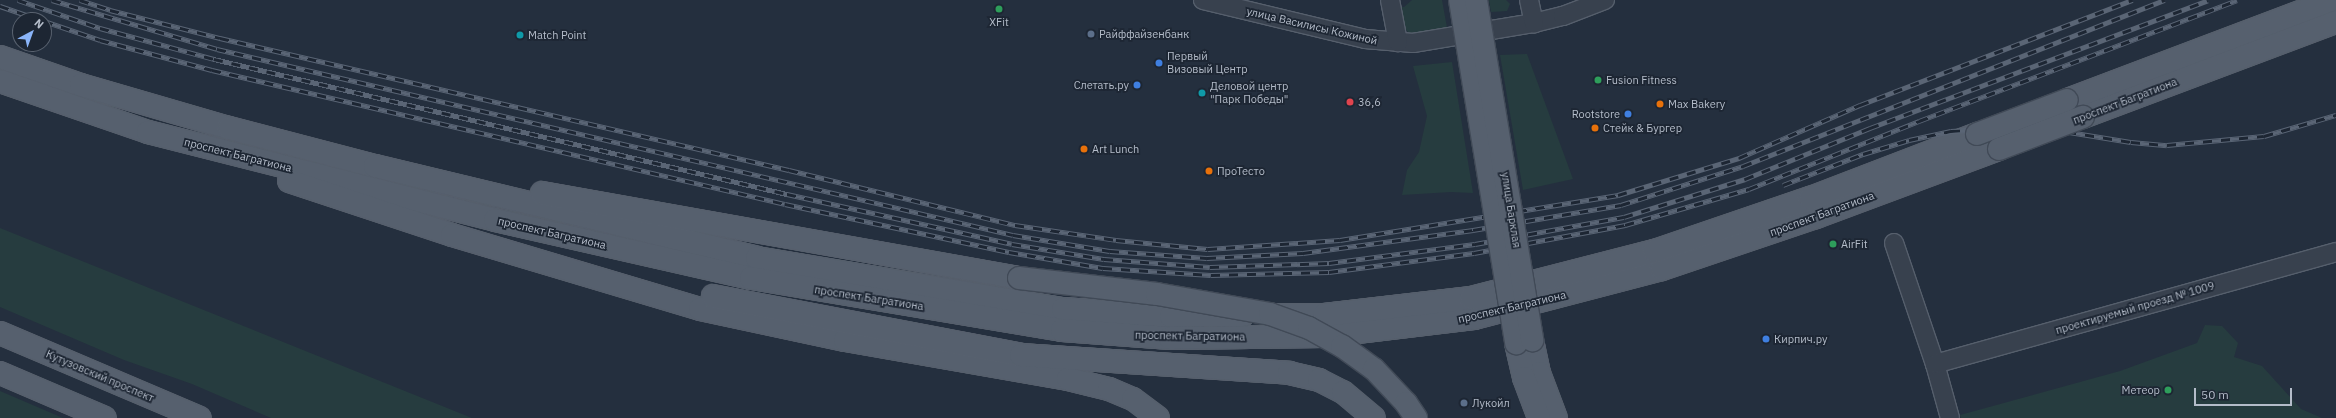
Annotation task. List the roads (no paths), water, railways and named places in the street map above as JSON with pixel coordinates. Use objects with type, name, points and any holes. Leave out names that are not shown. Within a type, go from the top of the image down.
[{"type":"main road","name":"улица Барклая","points":[[1460,0],[1524,342],[1556,418]]},
{"type":"main road","name":"улица Барклая","points":[[1476,0],[1524,342],[1524,378],[1539,418]]},
{"type":"main road","name":"проспект Багратиона","points":[[0,57],[81,85],[229,128],[375,166],[757,258],[1063,309],[1171,316],[1324,315],[1471,298],[1654,251],[1810,198],[2331,0]]},
{"type":"main road","name":"проспект Багратиона","points":[[0,81],[148,132],[495,220],[751,278],[1062,330],[1170,338],[1324,336],[1474,318],[1662,270],[1816,217],[2336,22]]},
{"type":"main road","points":[[148,132],[364,207],[707,310],[845,340],[1068,379],[1109,388],[1133,399],[1158,418]]},
{"type":"main road","points":[[375,166],[606,203],[1019,278],[1157,294],[1270,314],[1309,328],[1342,346],[1374,369],[1406,403],[1416,418]]},
{"type":"main road","points":[[574,270],[1021,355],[1289,373],[1319,380],[1343,392],[1374,418]]},
{"type":"main road","name":"Кутузовский проспект","points":[[0,333],[200,418]]},
{"type":"main road","points":[[0,373],[105,418]]},
{"type":"street","name":"улица Василисы Кожиной","points":[[1203,0],[1365,39],[1398,42],[1429,42],[1534,23],[1563,16],[1605,0]]},
{"type":"street","points":[[1390,0],[1398,42]]},
{"type":"street","points":[[1529,0],[1534,23]]},
{"type":"street","points":[[1894,243],[1935,364],[1950,418]]},
{"type":"street","name":"проектируемый проезд № 1009","points":[[1935,364],[2336,252]]},
{"type":"railway","points":[[18,0],[100,28],[214,59],[787,194],[1012,244],[1104,259],[1210,267],[1329,263],[1475,244],[1624,217],[1745,179],[1870,128],[2208,0]]},
{"type":"railway","points":[[52,0],[217,49],[1013,235],[1110,251],[1207,258],[1303,253],[1473,230],[1621,205],[1743,166],[2164,0]]},
{"type":"railway","points":[[80,0],[110,10],[220,38],[789,170],[1015,225],[1116,240],[1208,249],[1340,240],[1618,195],[1739,158],[1860,105],[2132,0]]},
{"type":"railway","points":[[52,24],[100,40],[212,70],[785,204],[1009,252],[1103,268],[1211,275],[1329,272],[1474,253],[1625,225],[1749,189],[1919,121],[2237,0]]},
{"type":"railway","points":[[0,6],[18,12]]},
{"type":"railway","points":[[1783,185],[1863,154],[1909,140],[1951,131],[2032,126],[2131,142],[2167,145],[2264,136],[2336,115]]},
{"type":"place","name":"XFit","points":[[999,9]]},
{"type":"place","name":"Райффайзенбанк","points":[[1091,34]]},
{"type":"place","name":"Match Point","points":[[520,35]]},
{"type":"place","name":"Первый Визовый Центр","points":[[1159,63]]},
{"type":"place","name":"Fusion Fitness","points":[[1598,80]]},
{"type":"place","name":"Слетать.ру","points":[[1137,85]]},
{"type":"place","name":"Деловой центр \"Парк Победы\"","points":[[1202,93]]},
{"type":"place","name":"36,6","points":[[1350,102]]},
{"type":"place","name":"Max Bakery","points":[[1660,104]]},
{"type":"place","name":"Rootstore","points":[[1628,114]]},
{"type":"place","name":"Стейк & Бургер","points":[[1595,128]]},
{"type":"place","name":"Art Lunch","points":[[1084,149]]},
{"type":"place","name":"ПроТесто","points":[[1209,171]]},
{"type":"place","name":"AirFit","points":[[1833,244]]},
{"type":"place","name":"Кирпич.ру","points":[[1766,339]]},
{"type":"place","name":"Метеор","points":[[2168,390]]},
{"type":"place","name":"Лукойл","points":[[1464,403]]}]
